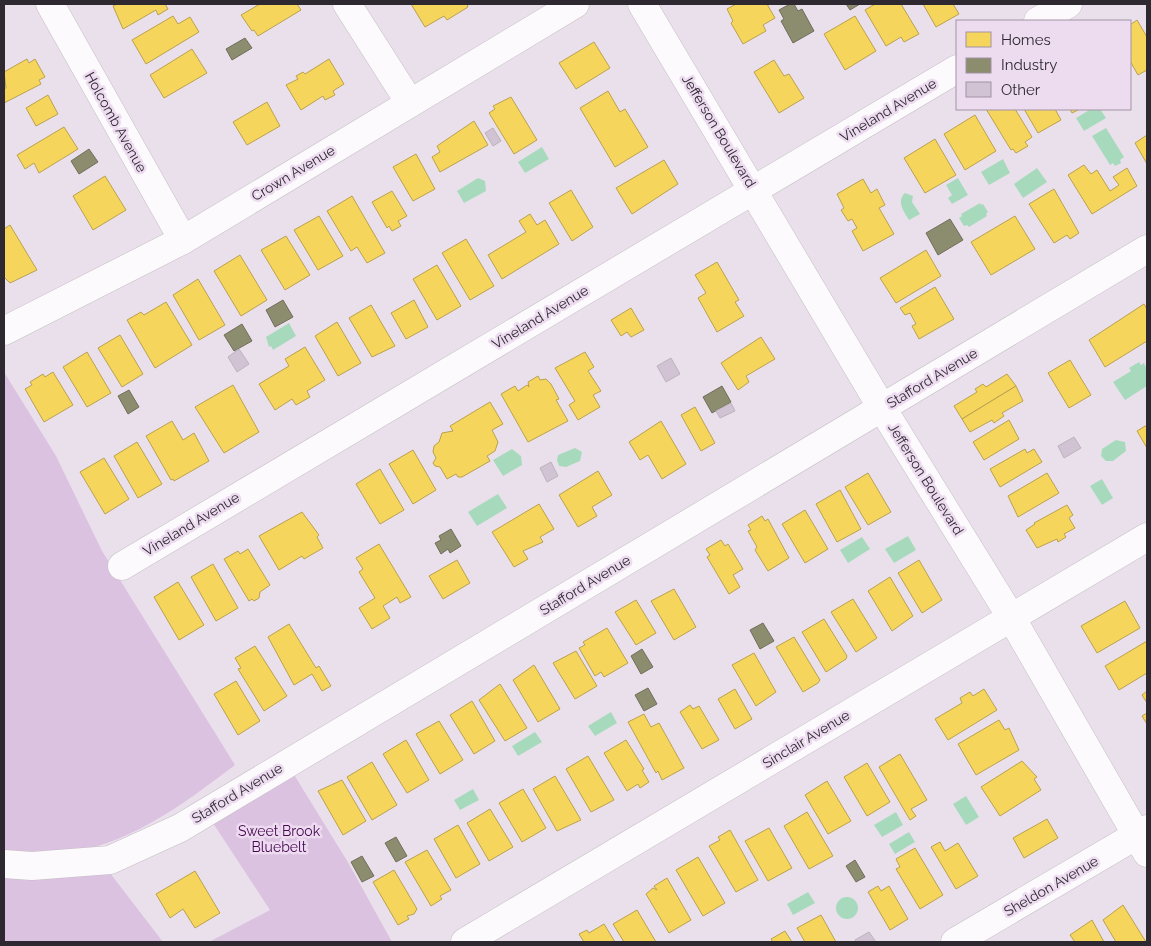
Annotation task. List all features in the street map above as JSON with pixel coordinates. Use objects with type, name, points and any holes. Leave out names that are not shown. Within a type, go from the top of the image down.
[{"type":"street","name":"Holcomb Avenue","points":[[50,4],[183,240]]},
{"type":"street","points":[[348,4],[410,103]]},
{"type":"street","name":"Crown Avenue","points":[[4,330],[183,240],[575,4]]},
{"type":"street","name":"Jefferson Boulevard","points":[[642,4],[882,408],[1011,617],[1144,839]]},
{"type":"street","points":[[1040,20],[1068,4]]},
{"type":"street","name":"Vineland Avenue","points":[[122,566],[956,70]]},
{"type":"street","name":"Stafford Avenue","points":[[4,864],[32,866],[110,860],[180,828],[1147,249]]},
{"type":"street","name":"Sinclair Avenue","points":[[465,942],[1147,537]]},
{"type":"street","name":"Sheldon Avenue","points":[[955,942],[1144,839]]},
{"type":"green space","points":[[4,372],[56,456],[102,551],[235,765],[174,809],[130,834],[82,850],[57,854],[4,851]]},
{"type":"green space","name":"Sweet Brook Bluebelt","points":[[293,773],[349,864],[392,942],[209,942],[270,910],[211,820]]},
{"type":"green space","points":[[110,873],[163,942],[4,942],[4,878]]},
{"type":"shaded area","points":[[1089,110],[1101,110],[1106,118],[1084,131],[1076,118]]},
{"type":"shaded area","points":[[1106,128],[1124,157],[1120,160],[1121,163],[1115,166],[1113,163],[1110,165],[1092,136]]},
{"type":"shaded area","points":[[542,147],[549,159],[525,173],[518,162]]},
{"type":"shaded area","points":[[1003,159],[1010,173],[989,185],[981,172]]},
{"type":"shaded area","points":[[1037,168],[1047,182],[1023,198],[1014,184]]},
{"type":"shaded area","points":[[478,178],[485,181],[486,191],[464,203],[457,191]]},
{"type":"shaded area","points":[[958,178],[968,195],[952,204],[948,198],[952,195],[946,185]]},
{"type":"shaded area","points":[[905,193],[913,196],[912,202],[920,214],[909,220],[901,203],[902,196]]},
{"type":"shaded area","points":[[980,203],[981,205],[983,204],[988,212],[987,216],[969,227],[967,225],[964,226],[959,218],[962,216],[961,214]]},
{"type":"shaded area","points":[[289,323],[296,336],[273,350],[271,346],[269,347],[266,337]]},
{"type":"shaded area","points":[[1139,362],[1141,365],[1144,363],[1147,369],[1147,386],[1125,400],[1113,382],[1131,371],[1129,368]]},
{"type":"shaded area","points":[[1116,440],[1125,442],[1126,451],[1113,461],[1106,461],[1101,456],[1102,449]]},
{"type":"shaded area","points":[[575,448],[582,452],[580,461],[566,467],[559,466],[558,455]]},
{"type":"shaded area","points":[[512,449],[521,456],[522,465],[503,476],[493,460]]},
{"type":"shaded area","points":[[1102,479],[1113,498],[1102,505],[1090,486]]},
{"type":"shaded area","points":[[498,494],[507,508],[477,526],[468,512]]},
{"type":"shaded area","points":[[908,536],[916,550],[894,563],[885,549]]},
{"type":"shaded area","points":[[862,537],[870,549],[848,563],[840,550]]},
{"type":"shaded area","points":[[611,712],[617,723],[595,736],[588,726]]},
{"type":"shaded area","points":[[535,732],[542,742],[518,756],[512,746]]},
{"type":"shaded area","points":[[473,789],[479,800],[460,810],[454,800]]},
{"type":"shaded area","points":[[966,796],[979,817],[966,825],[953,804]]},
{"type":"shaded area","points":[[896,812],[903,825],[882,837],[874,825]]},
{"type":"shaded area","points":[[909,832],[915,842],[895,854],[889,844]]},
{"type":"shaded area","points":[[808,892],[815,903],[793,915],[787,904]]},
{"type":"shaded area","points":[[843,897],[851,897],[858,904],[858,912],[851,919],[843,919],[836,912],[836,904]]},
{"type":"building: Homes","points":[[117,4],[165,4],[168,9],[158,15],[156,10],[123,29],[113,6]]},
{"type":"building: Homes","points":[[260,4],[297,4],[301,10],[258,36],[254,30],[252,31],[241,15]]},
{"type":"building: Homes","points":[[411,4],[467,4],[468,7],[447,20],[444,16],[425,27]]},
{"type":"building: Homes","points":[[736,4],[767,4],[775,18],[763,25],[766,31],[743,44],[731,23],[733,21],[727,9]]},
{"type":"building: Homes","points":[[875,4],[901,4],[919,34],[904,42],[901,37],[886,46],[865,10]]},
{"type":"building: Homes","points":[[923,4],[953,4],[959,14],[936,27]]},
{"type":"building: Homes","points":[[173,16],[178,24],[190,17],[199,32],[146,64],[132,40]]},
{"type":"building: Homes","points":[[855,16],[876,51],[845,70],[824,34]]},
{"type":"building: Homes","points":[[1137,20],[1147,37],[1147,70],[1138,75],[1131,63],[1131,24]]},
{"type":"building: Homes","points":[[594,42],[610,68],[576,89],[559,63]]},
{"type":"building: Homes","points":[[192,49],[207,73],[164,98],[150,75]]},
{"type":"building: Homes","points":[[27,59],[29,63],[35,59],[45,77],[39,80],[41,84],[4,103],[4,89],[6,88],[4,72]]},
{"type":"building: Homes","points":[[329,59],[344,84],[333,91],[335,95],[325,100],[323,96],[301,110],[286,85],[298,79],[296,76],[303,72],[305,74]]},
{"type":"building: Homes","points":[[774,60],[784,76],[789,74],[804,98],[779,113],[754,72]]},
{"type":"building: Homes","points":[[608,91],[620,112],[625,109],[648,147],[615,167],[580,108]]},
{"type":"building: Homes","points":[[48,95],[58,114],[36,126],[26,108]]},
{"type":"building: Homes","points":[[511,97],[537,140],[514,154],[489,113],[495,109],[493,106]]},
{"type":"building: Homes","points":[[267,102],[280,126],[247,145],[233,122]]},
{"type":"building: Homes","points":[[987,110],[1016,110],[1032,137],[1025,142],[1028,146],[1016,153],[1013,149],[1011,150]]},
{"type":"building: Homes","points":[[1025,110],[1056,110],[1061,120],[1038,133]]},
{"type":"building: Homes","points":[[975,115],[996,151],[965,170],[944,134]]},
{"type":"building: Homes","points":[[474,121],[488,145],[440,172],[432,157],[440,152],[437,146]]},
{"type":"building: Homes","points":[[64,127],[78,149],[39,173],[34,163],[25,169],[17,155]]},
{"type":"building: Homes","points":[[1147,135],[1147,164],[1135,143]]},
{"type":"building: Homes","points":[[935,139],[956,175],[925,193],[904,158]]},
{"type":"building: Homes","points":[[416,154],[435,189],[413,201],[393,167]]},
{"type":"building: Homes","points":[[664,160],[678,184],[632,214],[616,188]]},
{"type":"building: Homes","points":[[1084,165],[1091,174],[1097,170],[1110,191],[1119,185],[1113,177],[1127,168],[1137,186],[1092,214],[1068,175]]},
{"type":"building: Homes","points":[[105,176],[126,210],[93,230],[73,196]]},
{"type":"building: Homes","points":[[863,179],[871,193],[877,189],[885,205],[879,208],[894,234],[863,251],[852,231],[857,228],[852,219],[848,221],[841,210],[844,208],[837,194]]},
{"type":"building: Homes","points":[[1054,189],[1079,233],[1070,239],[1067,235],[1054,243],[1029,204]]},
{"type":"building: Homes","points":[[571,190],[593,227],[572,241],[549,203]]},
{"type":"building: Homes","points":[[392,191],[407,216],[398,221],[401,226],[392,231],[389,226],[387,228],[372,202]]},
{"type":"building: Homes","points":[[352,196],[385,253],[367,263],[357,247],[351,251],[327,211]]},
{"type":"building: Homes","points":[[530,214],[537,225],[545,220],[559,244],[502,279],[488,255],[526,232],[519,221]]},
{"type":"building: Homes","points":[[319,216],[343,256],[318,270],[294,230]]},
{"type":"building: Homes","points":[[1015,216],[1035,249],[991,275],[971,242]]},
{"type":"building: Homes","points":[[10,225],[37,270],[10,283],[4,277],[4,229]]},
{"type":"building: Homes","points":[[286,236],[310,275],[285,290],[261,250]]},
{"type":"building: Homes","points":[[466,239],[494,286],[470,300],[442,253]]},
{"type":"building: Homes","points":[[926,250],[941,276],[896,303],[880,278]]},
{"type":"building: Homes","points":[[240,255],[267,300],[241,316],[214,271]]},
{"type":"building: Homes","points":[[717,262],[739,300],[735,302],[744,316],[717,332],[698,298],[706,293],[695,275]]},
{"type":"building: Homes","points":[[437,265],[461,306],[437,320],[413,279]]},
{"type":"building: Homes","points":[[198,279],[225,325],[199,340],[173,295]]},
{"type":"building: Homes","points":[[935,287],[954,319],[919,339],[912,326],[916,324],[910,313],[905,315],[900,308]]},
{"type":"building: Homes","points":[[414,300],[428,327],[406,339],[391,313]]},
{"type":"building: Homes","points":[[166,302],[192,345],[155,368],[127,320],[141,312],[144,315]]},
{"type":"building: Homes","points":[[1144,304],[1147,309],[1147,341],[1105,367],[1089,340]]},
{"type":"building: Homes","points":[[371,305],[395,346],[372,357],[349,318]]},
{"type":"building: Homes","points":[[631,308],[644,330],[631,337],[627,332],[621,336],[611,320]]},
{"type":"building: Homes","points":[[337,322],[361,363],[338,376],[315,336]]},
{"type":"building: Homes","points":[[120,335],[143,374],[122,387],[98,348]]},
{"type":"building: Homes","points":[[761,337],[775,359],[746,376],[749,382],[738,390],[721,363]]},
{"type":"building: Homes","points":[[305,347],[325,380],[307,391],[310,397],[296,405],[292,399],[275,410],[259,384],[289,366],[285,359]]},
{"type":"building: Homes","points":[[87,352],[111,393],[87,407],[63,367]]},
{"type":"building: Homes","points":[[585,352],[594,367],[588,371],[601,391],[593,395],[600,407],[578,420],[569,405],[575,401],[555,368]]},
{"type":"building: Homes","points":[[1070,360],[1091,395],[1069,408],[1048,373]]},
{"type":"building: Homes","points":[[53,372],[73,405],[44,422],[25,389],[32,385],[30,382],[43,374],[45,377]]},
{"type":"building: Homes","points":[[1007,374],[1016,386],[962,419],[954,406],[977,392],[975,389],[983,384],[986,387]]},
{"type":"building: Homes","points":[[538,376],[540,380],[546,379],[551,384],[559,399],[556,400],[568,421],[528,442],[501,394],[515,386],[518,391],[527,385],[529,387],[528,382]]},
{"type":"building: Homes","points":[[233,385],[259,432],[224,453],[195,407]]},
{"type":"building: Homes","points":[[1016,386],[1023,401],[1002,413],[1004,416],[994,423],[992,420],[970,432],[962,419]]},
{"type":"building: Homes","points":[[490,402],[503,424],[492,430],[498,442],[495,451],[487,456],[490,461],[462,477],[458,477],[456,474],[447,479],[440,467],[435,466],[433,463],[436,458],[433,452],[434,446],[439,442],[442,433],[453,431],[450,426]]},
{"type":"building: Homes","points":[[695,407],[715,443],[701,451],[681,415]]},
{"type":"building: Homes","points":[[1009,420],[1019,439],[984,460],[973,442]]},
{"type":"building: Homes","points":[[172,421],[183,440],[194,433],[209,461],[174,481],[173,479],[171,480],[146,436]]},
{"type":"building: Homes","points":[[661,421],[686,464],[662,479],[648,455],[640,460],[629,442]]},
{"type":"building: Homes","points":[[1147,425],[1147,448],[1137,431]]},
{"type":"building: Homes","points":[[137,442],[162,484],[138,498],[114,456]]},
{"type":"building: Homes","points":[[1025,449],[1027,453],[1034,449],[1042,462],[1000,487],[990,469]]},
{"type":"building: Homes","points":[[413,450],[436,490],[413,504],[389,464]]},
{"type":"building: Homes","points":[[104,458],[129,499],[105,514],[80,472]]},
{"type":"building: Homes","points":[[380,469],[404,510],[380,524],[356,484]]},
{"type":"building: Homes","points":[[598,471],[612,495],[592,507],[597,516],[578,527],[559,495]]},
{"type":"building: Homes","points":[[868,473],[891,512],[868,525],[845,487]]},
{"type":"building: Homes","points":[[1047,473],[1059,493],[1018,517],[1008,496]]},
{"type":"building: Homes","points":[[840,490],[861,529],[837,542],[816,504]]},
{"type":"building: Homes","points":[[539,504],[554,529],[540,537],[543,542],[523,551],[528,559],[514,567],[492,532]]},
{"type":"building: Homes","points":[[1067,505],[1073,515],[1069,518],[1075,528],[1064,534],[1066,537],[1058,542],[1057,539],[1037,548],[1026,530],[1034,523]]},
{"type":"building: Homes","points":[[805,510],[828,549],[805,563],[782,524]]},
{"type":"building: Homes","points":[[302,512],[319,535],[317,537],[323,548],[304,559],[302,556],[279,570],[259,536]]},
{"type":"building: Homes","points":[[762,516],[765,521],[768,519],[789,558],[768,571],[755,550],[757,547],[748,531],[751,530],[748,525]]},
{"type":"building: Homes","points":[[721,540],[725,546],[728,544],[743,569],[733,575],[740,587],[729,594],[707,557],[710,555],[706,549]]},
{"type":"building: Homes","points":[[379,544],[411,597],[400,603],[397,597],[383,606],[390,618],[372,629],[359,608],[375,598],[359,572],[363,569],[356,558]]},
{"type":"building: Homes","points":[[248,549],[270,585],[260,592],[259,598],[254,601],[252,599],[249,601],[224,559],[238,551],[240,554]]},
{"type":"building: Homes","points":[[457,560],[470,583],[443,599],[429,576]]},
{"type":"building: Homes","points":[[919,560],[942,600],[922,613],[898,573]]},
{"type":"building: Homes","points":[[213,564],[238,608],[216,621],[191,577]]},
{"type":"building: Homes","points":[[890,577],[913,616],[892,631],[868,591]]},
{"type":"building: Homes","points":[[178,582],[204,625],[179,640],[154,597]]},
{"type":"building: Homes","points":[[674,589],[696,627],[674,640],[651,601]]},
{"type":"building: Homes","points":[[853,599],[877,638],[856,652],[831,612]]},
{"type":"building: Homes","points":[[636,600],[656,633],[636,645],[615,612]]},
{"type":"building: Homes","points":[[1125,601],[1140,628],[1097,653],[1081,626]]},
{"type":"building: Homes","points":[[824,619],[847,656],[846,659],[826,672],[802,632]]},
{"type":"building: Homes","points":[[289,624],[316,668],[319,666],[331,686],[322,691],[312,674],[294,685],[268,637]]},
{"type":"building: Homes","points":[[607,628],[628,663],[604,677],[601,672],[595,676],[579,648],[585,645],[583,642]]},
{"type":"building: Homes","points":[[794,637],[820,680],[803,692],[776,647]]},
{"type":"building: Homes","points":[[1147,641],[1147,673],[1119,690],[1105,666]]},
{"type":"building: Homes","points":[[255,646],[287,696],[264,711],[238,669],[241,668],[235,658]]},
{"type":"building: Homes","points":[[576,651],[597,686],[575,699],[553,663]]},
{"type":"building: Homes","points":[[754,653],[776,692],[756,706],[732,665]]},
{"type":"building: Homes","points":[[534,665],[560,709],[538,722],[513,680]]},
{"type":"building: Homes","points":[[236,681],[260,721],[238,735],[214,694]]},
{"type":"building: Homes","points":[[500,684],[527,728],[505,741],[479,700]]},
{"type":"building: Homes","points":[[735,689],[752,719],[735,729],[718,699]]},
{"type":"building: Homes","points":[[984,689],[997,710],[948,740],[935,719],[962,703],[960,698],[970,692],[973,696]]},
{"type":"building: Homes","points":[[1147,691],[1147,703],[1142,695]]},
{"type":"building: Homes","points":[[472,701],[495,741],[474,754],[450,715]]},
{"type":"building: Homes","points":[[690,705],[693,709],[699,706],[719,740],[702,749],[680,712]]},
{"type":"building: Homes","points":[[1147,713],[1147,724],[1142,716]]},
{"type":"building: Homes","points":[[644,714],[651,727],[659,723],[684,768],[662,780],[658,771],[656,773],[628,722]]},
{"type":"building: Homes","points":[[999,720],[1005,730],[1009,728],[1019,750],[976,775],[958,744]]},
{"type":"building: Homes","points":[[439,721],[463,760],[440,774],[416,734]]},
{"type":"building: Homes","points":[[406,740],[429,780],[407,793],[383,754]]},
{"type":"building: Homes","points":[[626,740],[644,769],[642,770],[649,782],[640,788],[638,784],[627,791],[604,753]]},
{"type":"building: Homes","points":[[900,754],[927,800],[911,809],[916,816],[910,820],[879,767]]},
{"type":"building: Homes","points":[[588,756],[614,800],[591,812],[566,769]]},
{"type":"building: Homes","points":[[1022,761],[1037,777],[1034,779],[1041,790],[1000,816],[981,787]]},
{"type":"building: Homes","points":[[372,762],[397,805],[372,820],[347,777]]},
{"type":"building: Homes","points":[[867,763],[890,802],[867,816],[844,777]]},
{"type":"building: Homes","points":[[555,776],[581,820],[557,831],[533,789]]},
{"type":"building: Homes","points":[[342,780],[366,821],[343,835],[318,791]]},
{"type":"building: Homes","points":[[827,781],[851,821],[828,834],[805,795]]},
{"type":"building: Homes","points":[[523,789],[546,828],[522,842],[499,803]]},
{"type":"building: Homes","points":[[490,809],[513,847],[489,861],[467,823]]},
{"type":"building: Homes","points":[[807,812],[833,856],[809,869],[784,826]]},
{"type":"building: Homes","points":[[1047,819],[1058,838],[1024,858],[1013,838]]},
{"type":"building: Homes","points":[[458,825],[480,864],[456,878],[434,839]]},
{"type":"building: Homes","points":[[769,828],[792,868],[768,881],[745,841]]},
{"type":"building: Homes","points":[[730,830],[758,880],[736,892],[709,846],[720,840],[718,837]]},
{"type":"building: Homes","points":[[940,842],[945,851],[958,843],[978,876],[956,889],[931,847]]},
{"type":"building: Homes","points":[[915,848],[943,895],[920,909],[896,869],[900,867],[896,859]]},
{"type":"building: Homes","points":[[427,850],[451,890],[440,896],[442,899],[431,906],[405,862]]},
{"type":"building: Homes","points":[[698,857],[725,903],[703,916],[676,870]]},
{"type":"building: Homes","points":[[394,870],[417,909],[414,914],[407,916],[409,919],[398,925],[373,882]]},
{"type":"building: Homes","points":[[195,871],[220,913],[195,928],[183,909],[170,918],[156,894]]},
{"type":"building: Homes","points":[[667,878],[691,920],[669,933],[646,894],[653,888],[657,890],[654,886]]},
{"type":"building: Homes","points":[[878,886],[881,891],[889,886],[908,919],[890,930],[868,892]]},
{"type":"building: Homes","points":[[1123,905],[1146,942],[1116,942],[1103,920]]},
{"type":"building: Homes","points":[[637,910],[656,942],[624,942],[613,924]]},
{"type":"building: Homes","points":[[821,915],[836,942],[805,942],[797,928]]},
{"type":"building: Homes","points":[[1092,920],[1104,942],[1075,942],[1070,935]]},
{"type":"building: Homes","points":[[604,924],[615,942],[584,942],[579,934],[587,930],[589,933]]},
{"type":"building: Homes","points":[[785,931],[792,942],[773,942],[771,939]]},
{"type":"building: Industry","points":[[794,4],[798,11],[802,9],[814,31],[793,43],[781,21],[784,19],[779,10]]},
{"type":"building: Industry","points":[[846,4],[860,4],[850,10]]},
{"type":"building: Industry","points":[[245,38],[252,48],[232,60],[226,49]]},
{"type":"building: Industry","points":[[89,149],[98,162],[79,174],[71,161]]},
{"type":"building: Industry","points":[[950,219],[963,240],[938,255],[926,233]]},
{"type":"building: Industry","points":[[283,300],[293,317],[275,327],[266,310]]},
{"type":"building: Industry","points":[[242,324],[252,341],[234,351],[224,335]]},
{"type":"building: Industry","points":[[722,386],[731,402],[712,413],[703,397]]},
{"type":"building: Industry","points":[[129,390],[139,407],[128,414],[118,396]]},
{"type":"building: Industry","points":[[451,529],[461,546],[450,553],[448,549],[441,554],[435,543],[441,540],[439,536]]},
{"type":"building: Industry","points":[[763,623],[774,641],[760,649],[750,630]]},
{"type":"building: Industry","points":[[642,649],[653,667],[641,674],[631,656]]},
{"type":"building: Industry","points":[[648,688],[657,704],[644,711],[635,695]]},
{"type":"building: Industry","points":[[396,837],[407,856],[396,862],[385,843]]},
{"type":"building: Industry","points":[[362,856],[374,876],[362,882],[351,862]]},
{"type":"building: Industry","points":[[855,860],[865,877],[856,882],[846,866]]},
{"type":"building: Other","points":[[493,128],[501,141],[493,146],[485,133]]},
{"type":"building: Other","points":[[239,349],[249,364],[237,372],[228,357]]},
{"type":"building: Other","points":[[671,358],[680,374],[666,382],[657,366]]},
{"type":"building: Other","points":[[731,403],[735,411],[720,418],[716,411]]},
{"type":"building: Other","points":[[1074,437],[1081,448],[1064,458],[1058,446]]},
{"type":"building: Other","points":[[551,462],[558,476],[547,482],[540,468]]},
{"type":"building: Other","points":[[869,932],[876,942],[856,942],[855,940]]}]
